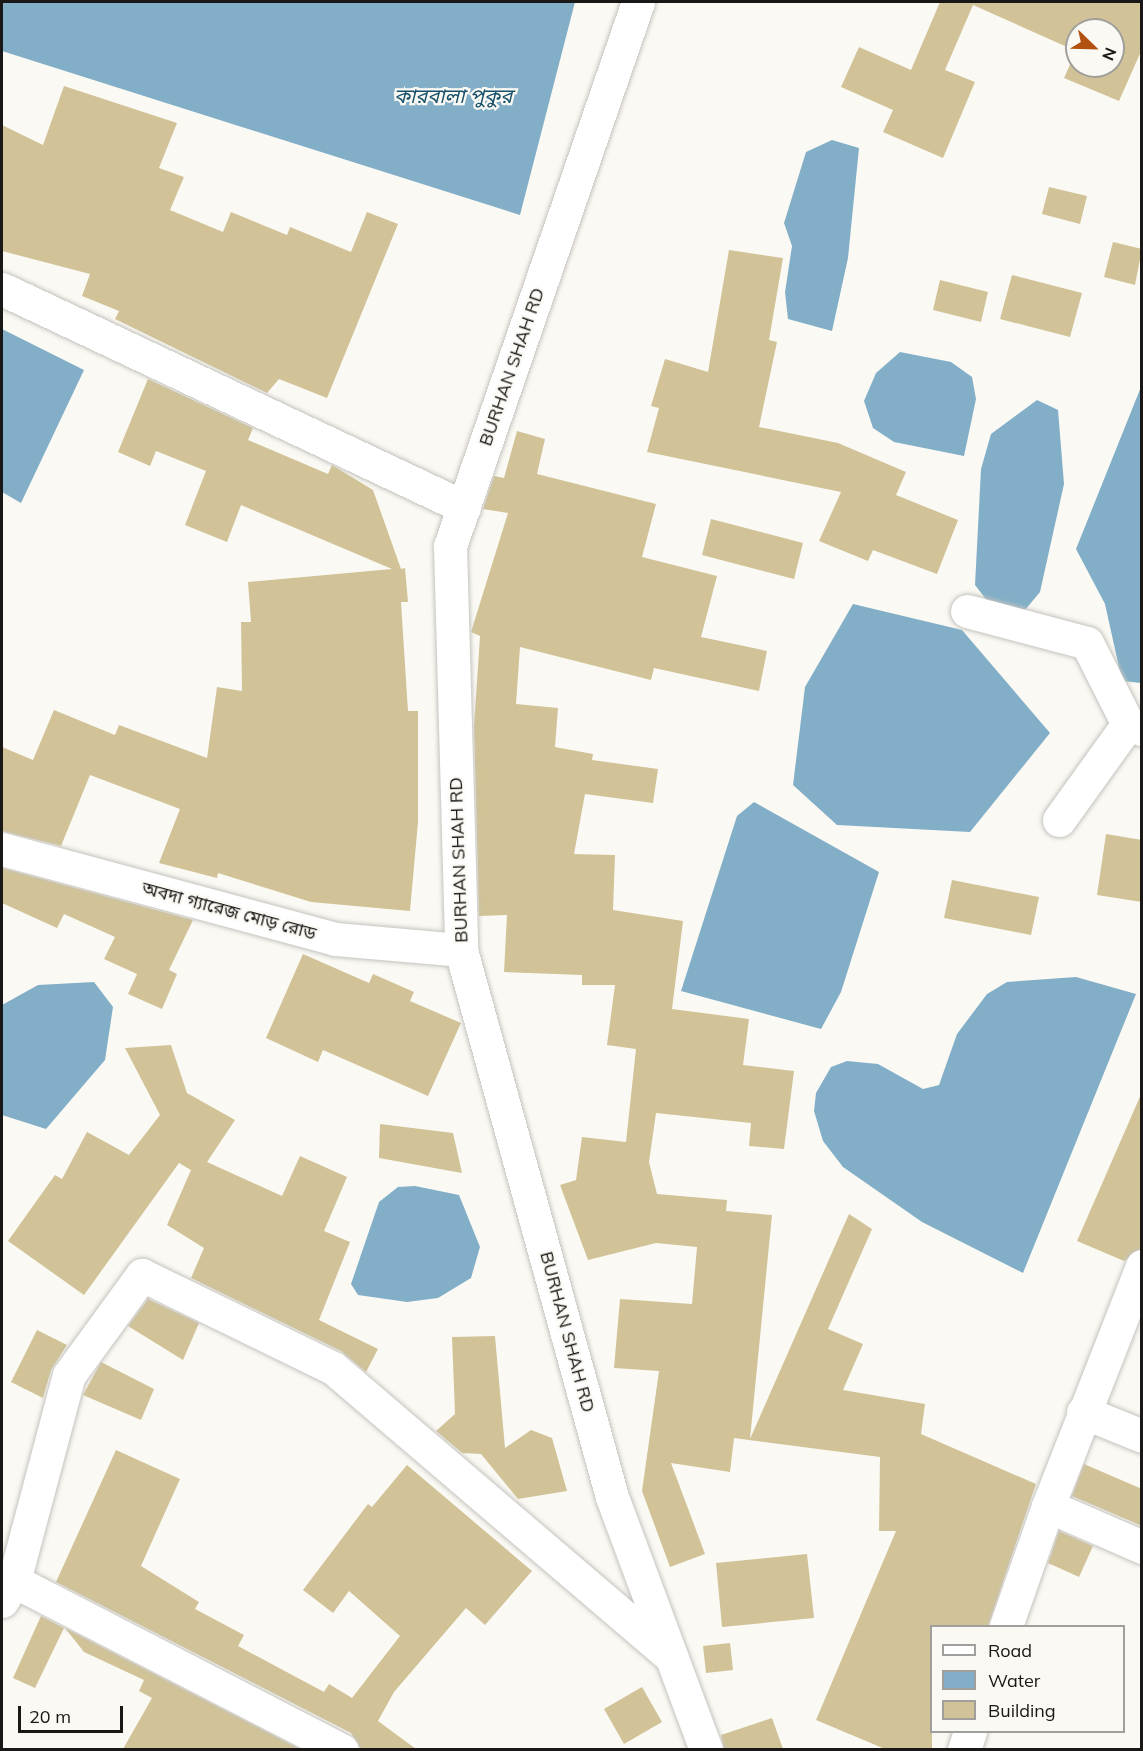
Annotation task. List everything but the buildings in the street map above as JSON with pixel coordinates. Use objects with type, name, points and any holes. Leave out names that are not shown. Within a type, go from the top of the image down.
[{"type":"street","name":"BURHAN SHAH RD","points":[[638,2],[450,546],[461,950],[612,1497],[706,1749]]},
{"type":"street","points":[[2,289],[464,507]]},
{"type":"street","points":[[967,610],[1087,643],[1135,726],[1059,820]]},
{"type":"street","name":"অবদা গ্যারেজ মোড় রোড","points":[[2,849],[335,939],[461,950]]},
{"type":"street","points":[[1006,1625],[1083,1412],[1142,1266]]},
{"type":"street","points":[[342,1749],[8,1591],[69,1375],[142,1275],[333,1368],[672,1658]]},
{"type":"street","points":[[1083,1412],[1142,1436]]},
{"type":"street","points":[[1048,1506],[1142,1547]]},
{"type":"street","points":[[964,1749],[969,1733]]},
{"type":"water","name":"কারবালা পুকুর","points":[[2,2],[575,2],[520,215],[2,51]]},
{"type":"water","points":[[832,140],[859,148],[848,258],[832,331],[788,319],[785,292],[792,246],[784,223],[806,152]]},
{"type":"water","points":[[2,329],[84,370],[21,503],[2,492]]},
{"type":"water","points":[[900,352],[951,362],[972,377],[976,399],[964,456],[894,442],[873,428],[864,401],[876,373]]},
{"type":"water","points":[[1141,387],[1141,683],[1122,681],[1105,604],[1076,549]]},
{"type":"water","points":[[1037,400],[1058,410],[1064,484],[1040,592],[1020,616],[995,611],[975,585],[981,469],[991,434]]},
{"type":"water","points":[[853,604],[962,630],[1050,733],[970,832],[837,825],[793,785],[805,687]]},
{"type":"water","points":[[754,802],[879,872],[841,992],[821,1029],[681,991],[737,816]]},
{"type":"water","points":[[1076,977],[1136,994],[1023,1273],[922,1222],[843,1167],[823,1141],[814,1111],[816,1093],[831,1067],[847,1061],[878,1064],[923,1089],[939,1085],[957,1034],[987,994],[1007,982]]},
{"type":"water","points":[[94,982],[113,1007],[105,1060],[46,1129],[2,1115],[2,1005],[38,985]]},
{"type":"water","points":[[415,1186],[459,1195],[480,1247],[471,1278],[438,1298],[407,1302],[358,1295],[351,1284],[379,1202],[398,1187]]}]
